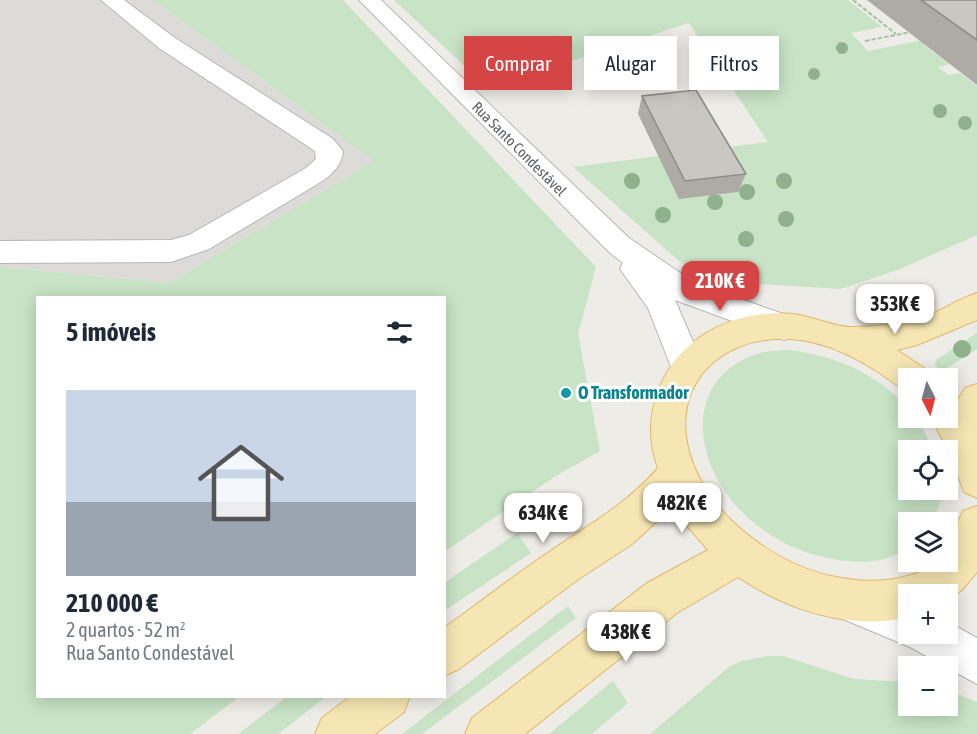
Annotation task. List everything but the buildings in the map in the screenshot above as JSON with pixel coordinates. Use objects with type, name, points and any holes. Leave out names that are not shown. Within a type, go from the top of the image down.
[{"type":"main road","points":[[848,340],[906,336],[956,317],[977,305]]},
{"type":"main road","points":[[898,368],[881,356],[848,340],[816,330],[767,327],[735,333],[708,347],[687,367],[672,397],[669,415],[670,443],[678,474],[706,520],[739,554],[773,576],[810,592],[849,601],[898,598]]},
{"type":"main road","points":[[958,423],[977,399]]},
{"type":"main road","points":[[955,428],[977,480]]},
{"type":"main road","points":[[446,653],[563,566],[617,531],[654,501],[678,474]]},
{"type":"main road","points":[[933,584],[949,575],[974,547]]},
{"type":"main road","points":[[488,734],[662,598],[739,554]]},
{"type":"main road","points":[[338,734],[385,698]]},
{"type":"street","points":[[0,252],[171,251],[200,242],[315,174],[327,164],[330,158],[330,151],[324,145],[167,44],[111,0]]},
{"type":"street","name":"Rua Santo Condestável","points":[[369,0],[618,245],[661,303],[687,367]]},
{"type":"street","name":"Rua Santo Condestável","points":[[618,245],[684,291],[784,327]]},
{"type":"street","points":[[849,601],[898,621]]},
{"type":"street","points":[[945,644],[977,662]]},
{"type":"path","points":[[854,0],[897,34]]},
{"type":"path","points":[[864,41],[920,30]]},
{"type":"shaded area","points":[[0,0],[153,0],[374,161],[169,283],[0,267]]},
{"type":"green space","points":[[153,0],[343,0],[596,267],[578,334],[600,451],[554,477],[446,551],[446,296],[36,296],[36,698],[237,698],[190,734],[0,734],[0,267],[169,283],[374,161]]},
{"type":"green space","points":[[394,0],[848,0],[882,27],[851,33],[868,51],[977,29],[977,34],[924,45],[949,64],[938,67],[948,75],[960,73],[977,86],[977,235],[900,269],[841,289],[740,283],[697,270],[679,261],[573,167],[768,142],[733,90],[779,90],[779,36],[698,36],[689,23],[649,36],[584,36],[584,57],[572,61],[572,36],[464,36],[464,66]]},
{"type":"green space","points":[[977,333],[977,349],[948,368],[938,368],[935,365],[936,360]]},
{"type":"green space","points":[[770,351],[805,352],[854,368],[883,385],[898,398],[898,428],[922,428],[929,440],[898,440],[898,500],[941,500],[937,512],[898,512],[898,554],[882,560],[857,562],[824,557],[794,548],[767,533],[743,513],[719,482],[709,461],[704,439],[703,417],[708,397],[719,379],[736,364]]},
{"type":"green space","points":[[517,533],[531,553],[446,610],[446,582]]},
{"type":"green space","points":[[568,606],[576,618],[422,734],[402,734]]},
{"type":"green space","points":[[783,656],[854,679],[898,681],[898,716],[958,716],[958,694],[977,702],[977,734],[650,734],[729,667],[741,661]]},
{"type":"green space","points":[[613,681],[628,703],[592,734],[549,734]]},
{"type":"green space","points":[[285,698],[324,698],[278,734],[238,734]]},
{"type":"place","name":"O Transformador","points":[[566,393]]}]
